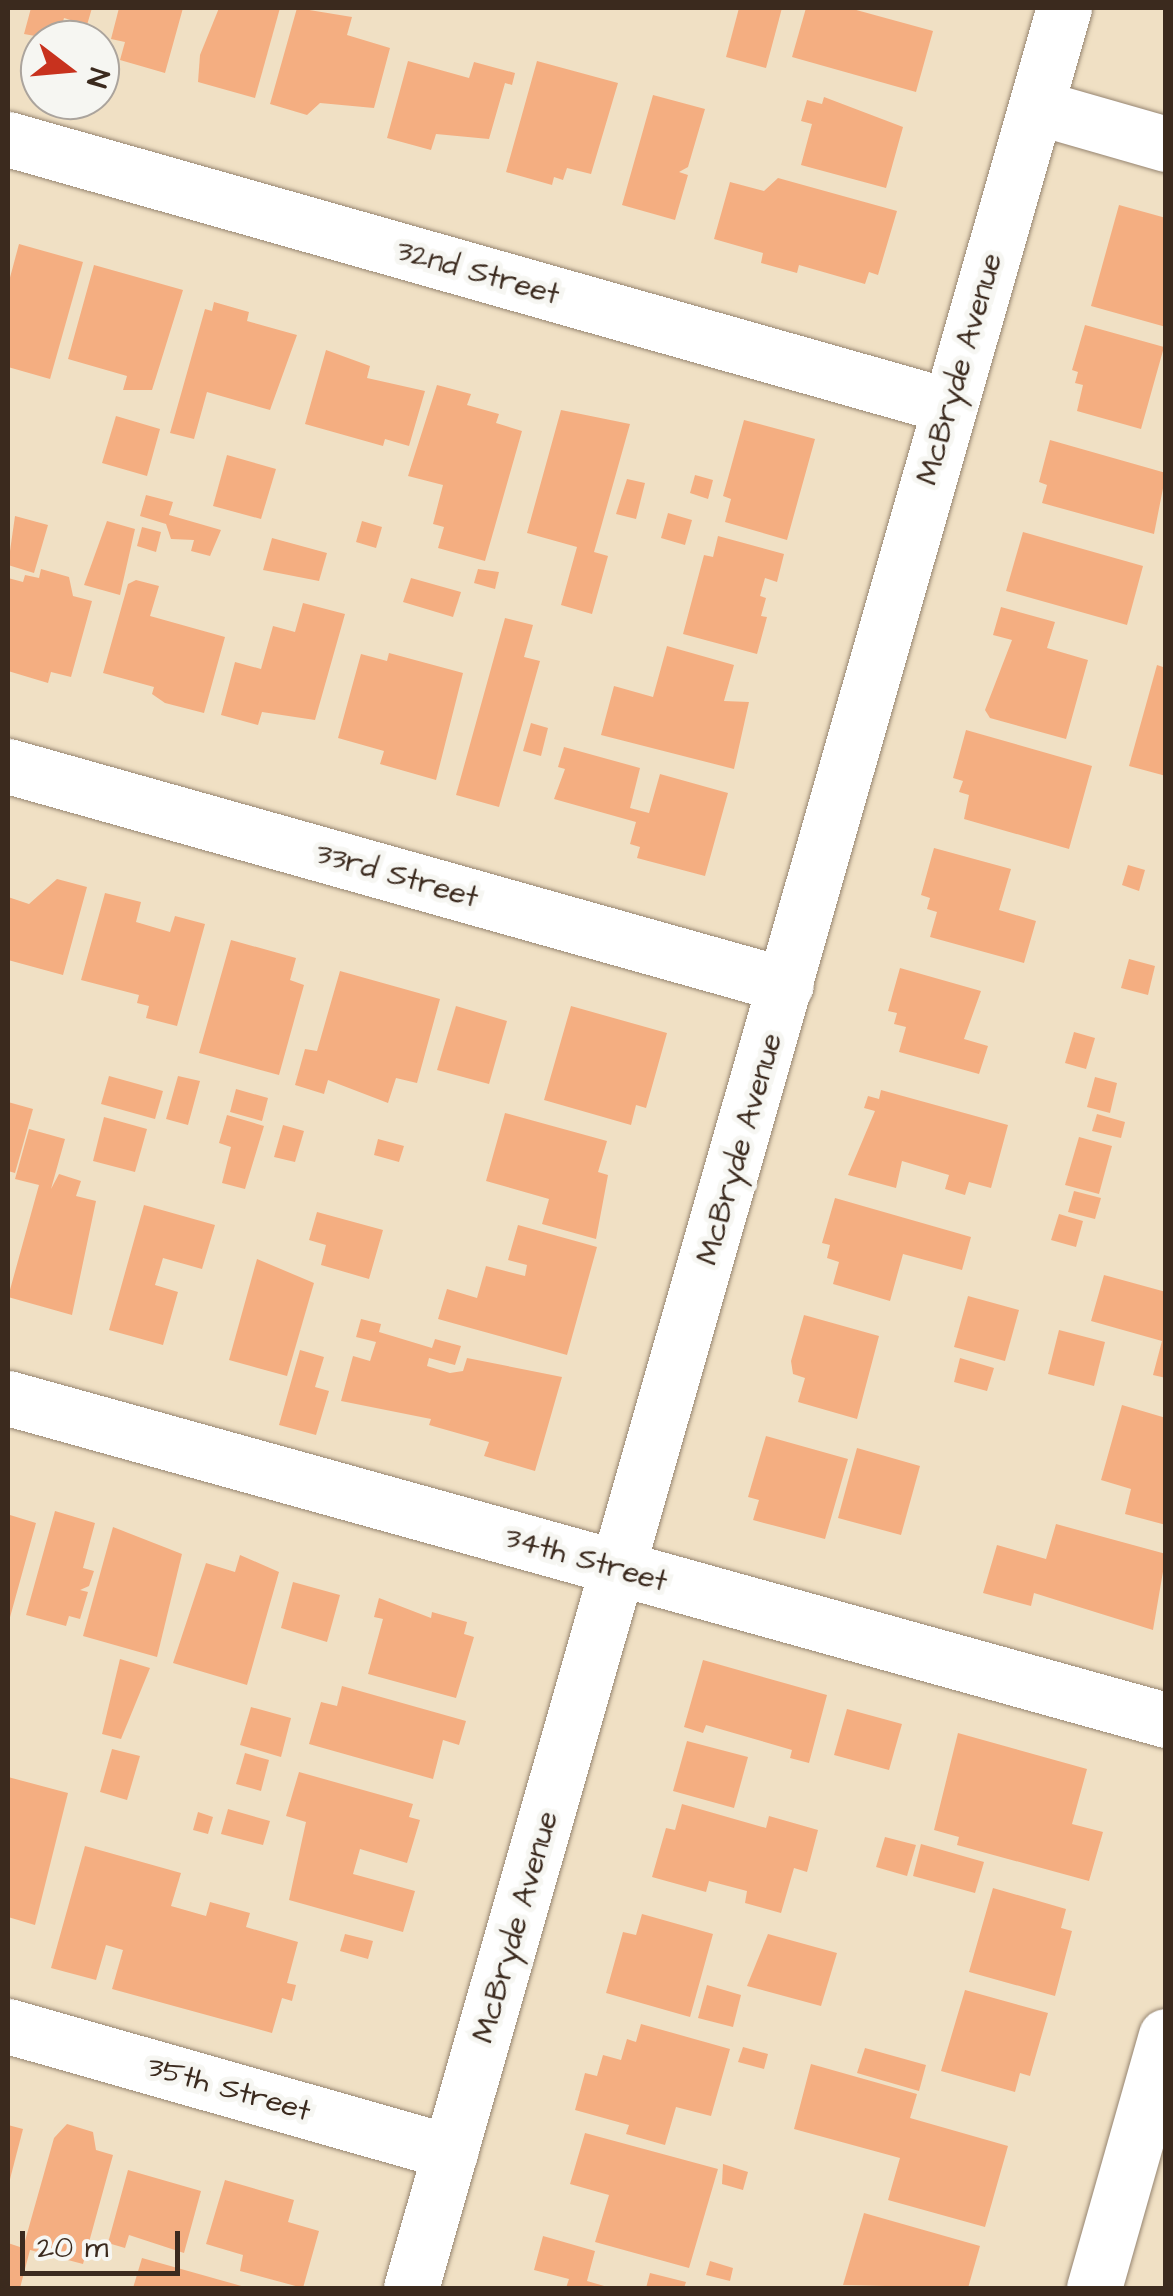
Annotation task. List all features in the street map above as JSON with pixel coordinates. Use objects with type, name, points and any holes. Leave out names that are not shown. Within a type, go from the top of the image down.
[{"type":"street","name":"McBryde Avenue","points":[[412,2288],[621,1570],[1064,8]]},
{"type":"street","points":[[1036,107],[1166,144]]},
{"type":"street","name":"32nd Street","points":[[8,140],[949,406]]},
{"type":"street","name":"33rd Street","points":[[8,766],[786,985]]},
{"type":"street","name":"34th Street","points":[[8,1398],[1166,1720]]},
{"type":"street","name":"35th Street","points":[[8,2026],[450,2152]]},
{"type":"street","points":[[1094,2288],[1166,2036]]},
{"type":"building","points":[[31,8],[92,8],[88,20],[28,20]]},
{"type":"building","points":[[119,8],[183,8],[165,73],[120,60],[125,42],[120,41],[120,20],[116,20]]},
{"type":"building","points":[[219,8],[280,8],[255,98],[198,82],[200,55]]},
{"type":"building","points":[[297,8],[352,17],[347,35],[390,48],[374,108],[320,103],[307,115],[270,104]]},
{"type":"building","points":[[739,8],[782,8],[766,68],[726,57]]},
{"type":"building","points":[[806,8],[849,8],[933,31],[916,92],[792,57]]},
{"type":"building","points":[[408,61],[469,78],[474,62],[515,73],[512,85],[505,83],[489,139],[436,134],[431,150],[387,138]]},
{"type":"building","points":[[537,61],[618,83],[591,174],[567,168],[563,180],[554,177],[552,185],[506,172]]},
{"type":"building","points":[[653,95],[705,109],[688,167],[679,172],[688,175],[675,220],[622,205]]},
{"type":"building","points":[[824,97],[903,127],[886,188],[801,165],[812,124],[801,121],[807,100],[822,104]]},
{"type":"building","points":[[778,178],[897,211],[878,275],[869,272],[865,284],[799,265],[797,273],[761,263],[763,253],[714,239],[730,182],[764,191]]},
{"type":"building","points":[[1119,205],[1166,218],[1166,327],[1091,306]]},
{"type":"building","points":[[19,244],[83,262],[50,379],[8,367],[8,285]]},
{"type":"building","points":[[94,265],[183,290],[152,390],[123,390],[127,376],[68,359]]},
{"type":"building","points":[[214,302],[249,312],[247,321],[297,335],[270,410],[207,392],[194,439],[170,433],[205,309],[212,311]]},
{"type":"building","points":[[1085,325],[1164,347],[1141,429],[1077,411],[1083,385],[1075,383],[1078,372],[1072,370]]},
{"type":"building","points":[[326,350],[370,366],[367,378],[425,391],[409,446],[385,439],[383,446],[305,424]]},
{"type":"building","points":[[437,385],[471,394],[467,405],[499,414],[496,423],[522,431],[485,561],[438,548],[444,527],[433,524],[443,485],[408,476]]},
{"type":"building","points":[[561,410],[630,424],[594,552],[608,556],[592,614],[561,605],[577,547],[527,533]]},
{"type":"building","points":[[116,416],[160,429],[147,476],[102,463]]},
{"type":"building","points":[[744,420],[815,439],[787,540],[725,522],[731,499],[723,496]]},
{"type":"building","points":[[1050,440],[1166,473],[1154,534],[1042,503],[1047,485],[1039,482]]},
{"type":"building","points":[[227,455],[276,469],[261,519],[213,506]]},
{"type":"building","points":[[695,475],[713,480],[708,499],[690,493]]},
{"type":"building","points":[[627,479],[645,483],[636,519],[616,514]]},
{"type":"building","points":[[146,495],[173,502],[169,515],[221,530],[210,556],[191,551],[194,540],[171,539],[166,524],[140,516]]},
{"type":"building","points":[[668,513],[692,520],[685,545],[661,538]]},
{"type":"building","points":[[15,516],[48,525],[34,573],[8,565]]},
{"type":"building","points":[[107,521],[135,529],[120,595],[84,585]]},
{"type":"building","points":[[362,521],[382,527],[376,548],[356,542]]},
{"type":"building","points":[[142,527],[161,532],[156,552],[137,546]]},
{"type":"building","points":[[1023,532],[1143,566],[1127,625],[1006,591]]},
{"type":"building","points":[[718,536],[784,554],[777,582],[765,578],[760,596],[766,598],[761,616],[767,617],[757,654],[683,634],[704,555],[713,557]]},
{"type":"building","points":[[272,538],[327,553],[319,581],[263,570]]},
{"type":"building","points":[[41,569],[69,577],[73,596],[92,601],[71,677],[51,672],[48,683],[8,671],[8,578],[23,582],[25,575],[39,578]]},
{"type":"building","points":[[478,569],[499,572],[495,589],[474,583]]},
{"type":"building","points":[[411,578],[461,592],[453,617],[403,602]]},
{"type":"building","points":[[136,580],[159,586],[150,616],[225,637],[204,713],[165,703],[152,694],[154,687],[103,673],[128,584]]},
{"type":"building","points":[[303,603],[345,614],[315,720],[262,712],[258,725],[221,715],[235,662],[261,669],[273,626],[295,632]]},
{"type":"building","points":[[1001,607],[1055,622],[1047,648],[1088,660],[1066,739],[990,718],[985,710],[1012,640],[993,635]]},
{"type":"building","points":[[505,618],[533,625],[524,657],[540,661],[499,807],[456,795]]},
{"type":"building","points":[[667,646],[734,665],[724,701],[749,702],[734,769],[601,735],[614,686],[653,697]]},
{"type":"building","points":[[389,653],[463,673],[436,780],[380,764],[384,751],[338,738],[361,654],[387,661]]},
{"type":"building","points":[[1157,665],[1166,668],[1166,776],[1129,766]]},
{"type":"building","points":[[531,723],[548,728],[541,756],[523,751]]},
{"type":"building","points":[[966,730],[1092,766],[1069,849],[964,819],[969,795],[959,792],[963,781],[953,778]]},
{"type":"building","points":[[564,747],[640,768],[630,808],[649,813],[660,774],[728,793],[705,876],[637,858],[640,847],[630,844],[636,822],[554,799],[565,769],[558,767]]},
{"type":"building","points":[[934,848],[1011,869],[999,910],[1036,921],[1024,963],[930,937],[937,912],[927,909],[930,898],[921,895]]},
{"type":"building","points":[[1128,865],[1145,870],[1139,891],[1122,885]]},
{"type":"building","points":[[57,879],[87,887],[63,975],[8,960],[8,897],[29,904]]},
{"type":"building","points":[[105,893],[141,902],[136,922],[170,932],[175,916],[205,924],[177,1026],[146,1018],[149,1006],[137,1003],[139,995],[81,980]]},
{"type":"building","points":[[231,940],[296,958],[290,980],[304,985],[279,1075],[199,1053]]},
{"type":"building","points":[[1129,959],[1155,966],[1148,995],[1121,988]]},
{"type":"building","points":[[900,968],[981,991],[964,1039],[988,1046],[979,1074],[899,1052],[906,1027],[894,1024],[897,1013],[888,1011]]},
{"type":"building","points":[[340,971],[440,999],[417,1083],[396,1078],[388,1103],[328,1080],[324,1094],[295,1085],[305,1049],[317,1051]]},
{"type":"building","points":[[456,1006],[507,1021],[489,1084],[437,1070]]},
{"type":"building","points":[[571,1006],[667,1033],[646,1108],[636,1105],[631,1125],[544,1100]]},
{"type":"building","points":[[1074,1032],[1095,1038],[1086,1069],[1065,1063]]},
{"type":"building","points":[[109,1076],[163,1091],[155,1119],[101,1104]]},
{"type":"building","points":[[178,1076],[200,1081],[188,1125],[166,1119]]},
{"type":"building","points":[[1095,1077],[1117,1083],[1110,1113],[1087,1107]]},
{"type":"building","points":[[236,1089],[268,1098],[262,1121],[230,1112]]},
{"type":"building","points":[[881,1090],[1008,1125],[991,1188],[969,1182],[965,1195],[945,1189],[949,1175],[902,1161],[896,1188],[848,1175],[875,1111],[864,1108],[868,1096],[879,1099]]},
{"type":"building","points":[[8,1102],[33,1109],[15,1173],[8,1171]]},
{"type":"building","points":[[505,1113],[607,1141],[598,1172],[608,1175],[596,1239],[542,1224],[549,1199],[486,1181]]},
{"type":"building","points":[[1097,1114],[1125,1122],[1121,1138],[1092,1131]]},
{"type":"building","points":[[227,1115],[264,1126],[245,1189],[222,1183],[231,1147],[219,1143]]},
{"type":"building","points":[[104,1117],[147,1129],[135,1172],[93,1161]]},
{"type":"building","points":[[283,1125],[304,1131],[295,1162],[274,1157]]},
{"type":"building","points":[[29,1129],[65,1139],[51,1189],[59,1174],[81,1181],[76,1196],[96,1201],[72,1315],[8,1297],[39,1185],[15,1179]]},
{"type":"building","points":[[1079,1137],[1112,1146],[1099,1194],[1065,1185]]},
{"type":"building","points":[[378,1139],[404,1146],[399,1162],[374,1155]]},
{"type":"building","points":[[1074,1191],[1101,1198],[1095,1219],[1068,1212]]},
{"type":"building","points":[[835,1198],[971,1237],[962,1270],[903,1254],[890,1301],[833,1284],[839,1262],[827,1258],[830,1245],[822,1243]]},
{"type":"building","points":[[144,1205],[215,1225],[202,1269],[163,1258],[155,1285],[178,1292],[163,1345],[109,1330]]},
{"type":"building","points":[[317,1212],[383,1230],[369,1279],[321,1265],[326,1245],[309,1240]]},
{"type":"building","points":[[1059,1214],[1083,1221],[1076,1247],[1051,1240]]},
{"type":"building","points":[[518,1225],[597,1247],[567,1355],[438,1319],[447,1289],[477,1298],[486,1266],[525,1276],[527,1265],[508,1260]]},
{"type":"building","points":[[257,1259],[314,1283],[287,1376],[229,1360]]},
{"type":"building","points":[[1104,1275],[1166,1292],[1166,1378],[1153,1375],[1162,1341],[1091,1321]]},
{"type":"building","points":[[968,1296],[1019,1310],[1005,1361],[954,1347]]},
{"type":"building","points":[[804,1315],[879,1336],[857,1419],[798,1402],[805,1378],[793,1374],[791,1361]]},
{"type":"building","points":[[361,1319],[381,1324],[379,1332],[432,1348],[435,1339],[461,1346],[455,1365],[429,1358],[427,1366],[450,1373],[463,1371],[467,1358],[562,1377],[535,1471],[484,1456],[489,1442],[429,1425],[431,1419],[341,1401],[353,1356],[370,1361],[376,1342],[356,1337]]},
{"type":"building","points":[[1059,1330],[1105,1342],[1094,1386],[1048,1374]]},
{"type":"building","points":[[300,1350],[324,1357],[315,1387],[329,1391],[316,1435],[279,1425]]},
{"type":"building","points":[[960,1358],[994,1368],[987,1391],[954,1382]]},
{"type":"building","points":[[1122,1405],[1166,1418],[1166,1525],[1125,1514],[1131,1489],[1101,1480]]},
{"type":"building","points":[[766,1436],[848,1459],[825,1539],[753,1520],[759,1500],[748,1497]]},
{"type":"building","points":[[857,1448],[920,1466],[901,1535],[838,1518]]},
{"type":"building","points":[[8,1505],[10,1515],[36,1523],[9,1621]]},
{"type":"building","points":[[55,1511],[95,1523],[83,1568],[94,1571],[89,1586],[80,1590],[88,1592],[80,1619],[69,1616],[66,1626],[26,1615]]},
{"type":"building","points":[[1056,1524],[1166,1554],[1153,1630],[1034,1593],[1031,1606],[983,1593],[997,1545],[1046,1559]]},
{"type":"building","points":[[113,1527],[182,1554],[157,1657],[83,1636]]},
{"type":"building","points":[[240,1555],[279,1572],[247,1685],[173,1663],[206,1563],[235,1572]]},
{"type":"building","points":[[293,1582],[340,1595],[327,1642],[281,1628]]},
{"type":"building","points":[[379,1598],[431,1618],[432,1612],[467,1622],[464,1634],[474,1637],[456,1698],[368,1674],[383,1619],[374,1617]]},
{"type":"building","points":[[120,1659],[150,1668],[121,1739],[102,1734]]},
{"type":"building","points":[[703,1660],[827,1695],[809,1763],[790,1758],[792,1750],[706,1725],[703,1733],[684,1727]]},
{"type":"building","points":[[342,1686],[466,1721],[459,1745],[443,1740],[433,1779],[309,1744],[321,1702],[337,1706]]},
{"type":"building","points":[[251,1707],[291,1718],[281,1757],[240,1745]]},
{"type":"building","points":[[847,1709],[902,1724],[889,1770],[834,1755]]},
{"type":"building","points":[[958,1733],[1087,1769],[1072,1824],[1103,1832],[1089,1881],[957,1845],[959,1837],[934,1830]]},
{"type":"building","points":[[687,1741],[748,1757],[734,1808],[673,1791]]},
{"type":"building","points":[[112,1749],[140,1756],[127,1800],[100,1792]]},
{"type":"building","points":[[245,1753],[269,1760],[261,1791],[236,1784]]},
{"type":"building","points":[[299,1772],[413,1804],[409,1817],[420,1820],[407,1863],[360,1849],[353,1874],[415,1891],[403,1932],[289,1900],[306,1822],[286,1816]]},
{"type":"building","points":[[8,1777],[68,1793],[35,1925],[8,1917]]},
{"type":"building","points":[[682,1804],[766,1828],[769,1816],[818,1830],[807,1872],[794,1868],[781,1913],[745,1903],[747,1891],[709,1881],[706,1892],[652,1877],[666,1828],[675,1830]]},
{"type":"building","points":[[228,1809],[270,1821],[263,1845],[221,1834]]},
{"type":"building","points":[[198,1812],[213,1817],[208,1834],[193,1830]]},
{"type":"building","points":[[885,1837],[916,1845],[907,1876],[876,1867]]},
{"type":"building","points":[[921,1844],[984,1862],[975,1893],[913,1876]]},
{"type":"building","points":[[85,1846],[181,1873],[171,1906],[206,1916],[210,1902],[250,1913],[246,1927],[298,1942],[287,1983],[296,1985],[292,2001],[282,1998],[272,2033],[112,1989],[123,1950],[106,1945],[96,1980],[51,1968]]},
{"type":"building","points":[[993,1888],[1066,1909],[1061,1928],[1072,1931],[1055,1996],[969,1972]]},
{"type":"building","points":[[642,1914],[713,1934],[690,2017],[606,1993],[623,1932],[636,1935]]},
{"type":"building","points":[[345,1934],[373,1941],[368,1959],[340,1951]]},
{"type":"building","points":[[768,1934],[837,1953],[821,2006],[747,1986]]},
{"type":"building","points":[[707,1985],[741,1995],[733,2027],[698,2018]]},
{"type":"building","points":[[965,1990],[1048,2013],[1030,2076],[1020,2073],[1015,2092],[941,2071]]},
{"type":"building","points":[[641,2024],[730,2049],[711,2116],[676,2107],[665,2145],[626,2134],[629,2125],[575,2110],[585,2073],[597,2076],[603,2055],[621,2060],[627,2039],[636,2042]]},
{"type":"building","points":[[743,2047],[768,2054],[764,2069],[738,2062]]},
{"type":"building","points":[[865,2048],[926,2065],[919,2091],[857,2073]]},
{"type":"building","points":[[811,2064],[917,2094],[910,2118],[1008,2146],[985,2227],[888,2200],[900,2158],[794,2129]]},
{"type":"building","points":[[67,2124],[93,2132],[96,2150],[113,2155],[83,2264],[30,2250],[20,2288],[8,2288],[8,2243],[23,2248],[54,2138]]},
{"type":"building","points":[[8,2125],[23,2129],[9,2183],[8,2182]]},
{"type":"building","points":[[585,2133],[718,2169],[689,2268],[595,2242],[609,2195],[570,2184]]},
{"type":"building","points":[[723,2164],[748,2172],[743,2190],[722,2184]]},
{"type":"building","points":[[128,2170],[201,2191],[184,2253],[129,2235],[125,2248],[108,2243]]},
{"type":"building","points":[[225,2180],[294,2200],[288,2222],[319,2231],[303,2288],[240,2271],[243,2255],[206,2244]]},
{"type":"building","points":[[864,2213],[980,2246],[968,2288],[843,2285]]},
{"type":"building","points":[[543,2236],[595,2251],[587,2281],[611,2288],[566,2288],[569,2279],[534,2270]]},
{"type":"building","points":[[142,2258],[245,2287],[245,2288],[133,2288]]},
{"type":"building","points":[[710,2261],[733,2268],[730,2281],[706,2275]]},
{"type":"building","points":[[650,2273],[686,2282],[684,2288],[646,2288]]}]
